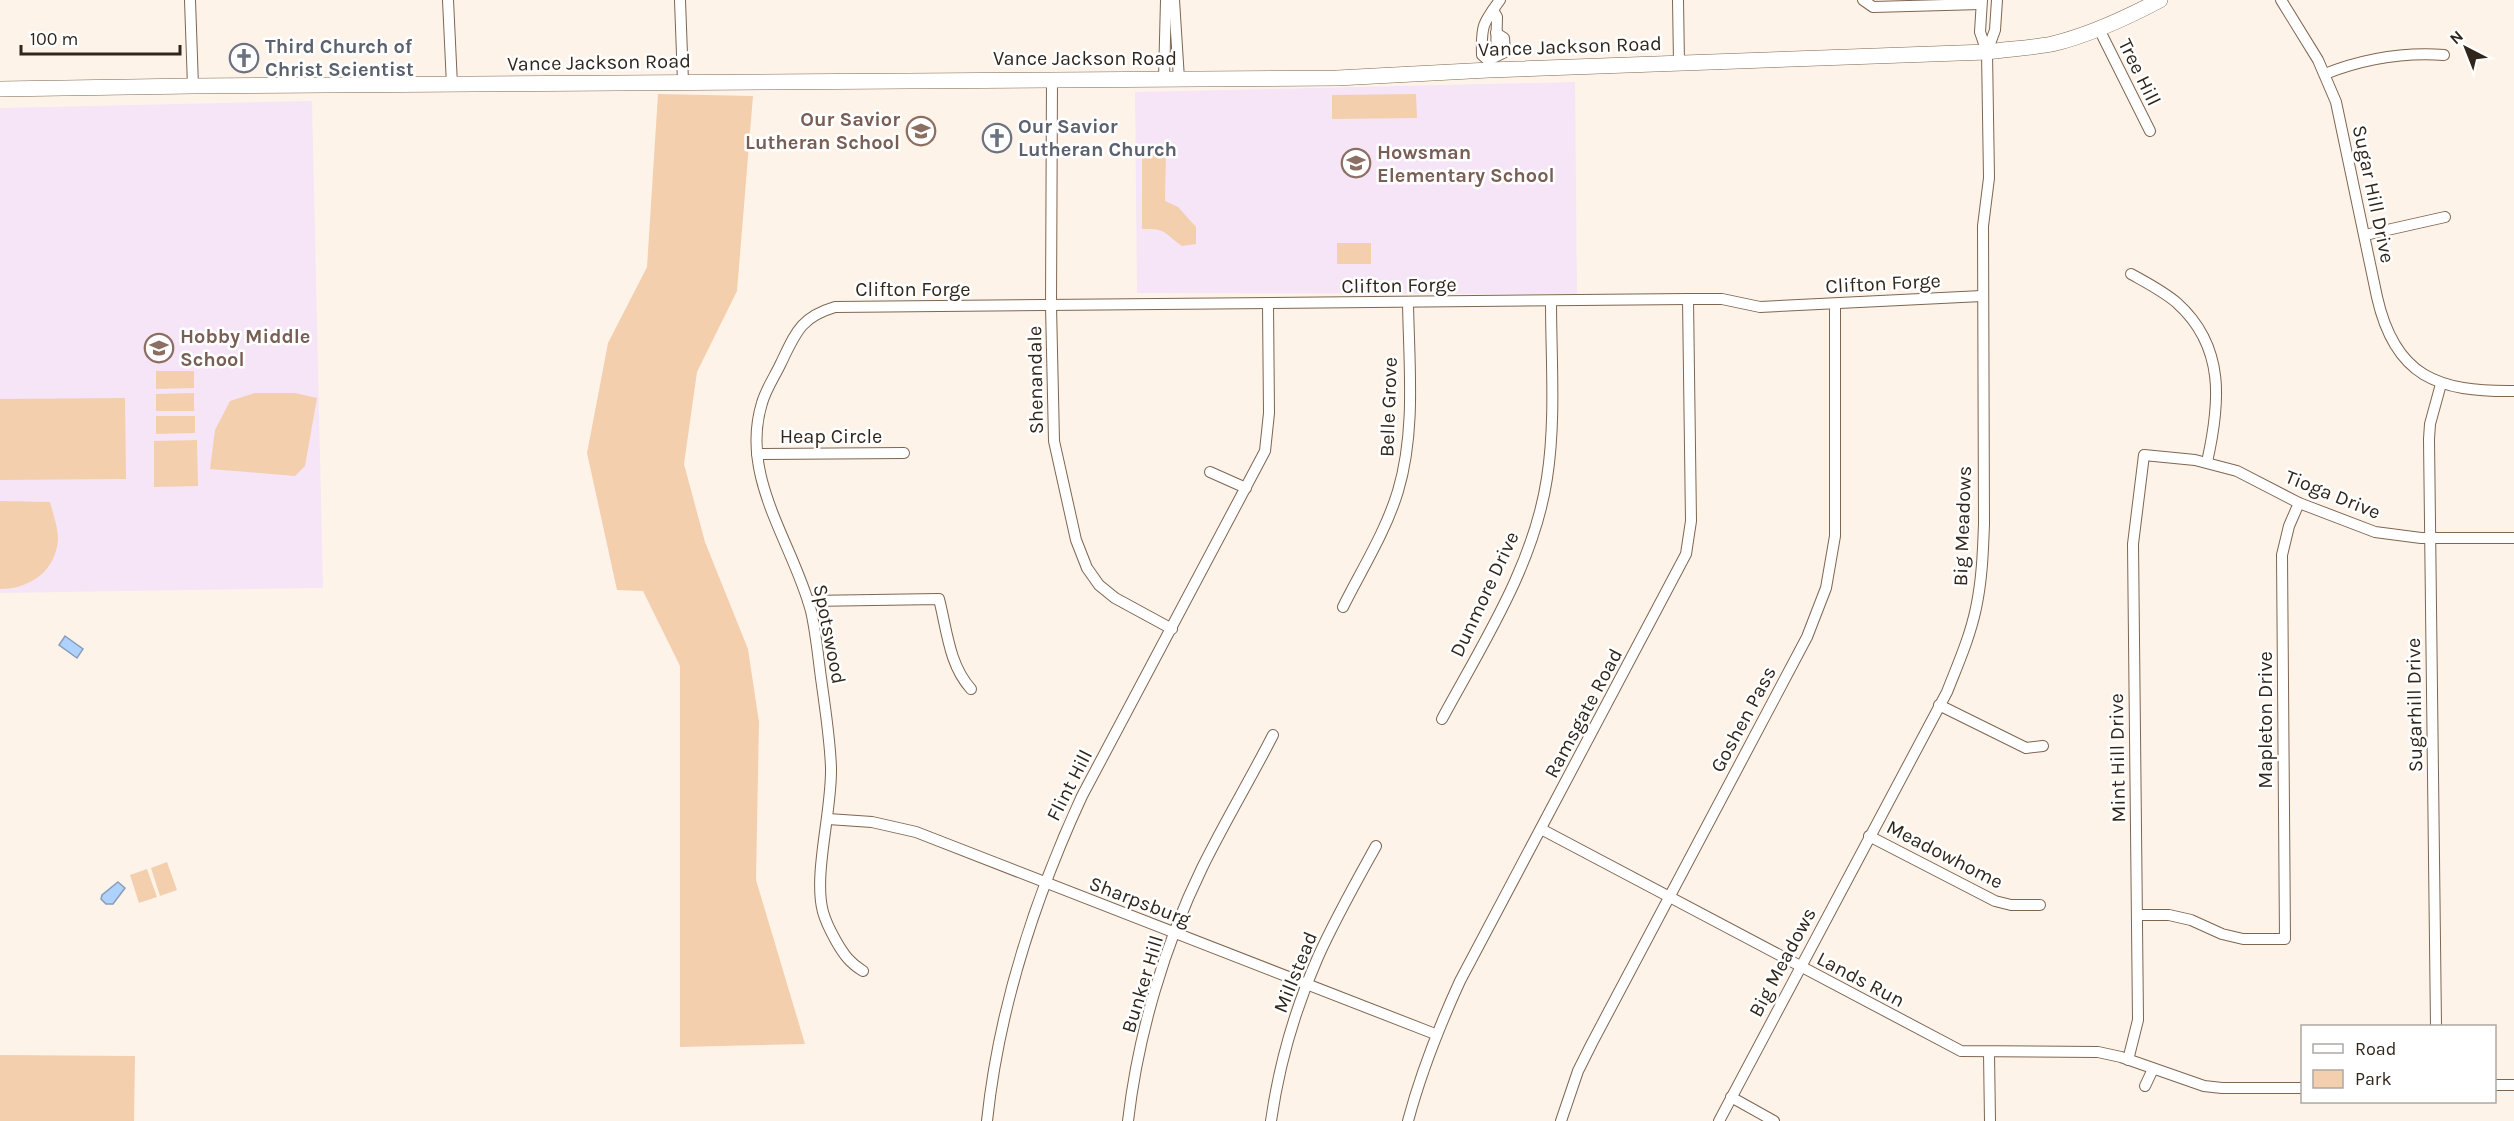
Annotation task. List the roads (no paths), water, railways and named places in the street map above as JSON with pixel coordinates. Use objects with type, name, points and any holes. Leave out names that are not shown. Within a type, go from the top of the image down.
[{"type":"main road","name":"Vance Jackson Road","points":[[0,89],[1337,78],[1491,62],[1679,63],[1987,52],[2049,44],[2099,29],[2160,0]]},
{"type":"street","points":[[190,0],[193,86]]},
{"type":"street","points":[[448,0],[452,85]]},
{"type":"street","points":[[680,0],[683,82]]},
{"type":"street","points":[[1166,0],[1171,79]]},
{"type":"street","points":[[1171,79],[1174,0]]},
{"type":"street","points":[[1493,10],[1497,17],[1496,33],[1504,38],[1505,52],[1491,62],[1482,56],[1481,41],[1486,17],[1500,0]]},
{"type":"street","points":[[1678,0],[1679,63]]},
{"type":"street","name":"Big Meadows","points":[[1987,52],[1995,30],[1997,0]]},
{"type":"street","name":"Sugar Hill Drive","points":[[2281,0],[2325,74],[2342,127],[2382,320],[2390,339],[2410,364],[2441,384]]},
{"type":"street","points":[[1864,2],[1873,7],[1982,2]]},
{"type":"street","name":"Big Meadows","points":[[1719,1121],[1939,705],[1964,650],[1976,607],[1982,566],[1983,220],[1989,178],[1987,52],[1980,32],[1982,2]]},
{"type":"street","name":"Tree Hill","points":[[2099,29],[2150,131]]},
{"type":"street","points":[[2325,74],[2349,65],[2403,54],[2444,55]]},
{"type":"street","name":"Shenandale","points":[[1052,80],[1051,306],[1054,441],[1079,550],[1087,568],[1107,592],[1172,629]]},
{"type":"street","points":[[2365,235],[2445,217]]},
{"type":"street","points":[[2131,273],[2177,303],[2188,314],[2204,338],[2218,394],[2216,422],[2207,462]]},
{"type":"street","name":"Clifton Forge","points":[[816,313],[835,307],[1688,299],[1722,299],[1760,307],[1982,296]]},
{"type":"street","name":"Ramsgate Road","points":[[1408,1121],[1419,1078],[1435,1034],[1460,981],[1686,554],[1691,522],[1688,299]]},
{"type":"street","name":"Dunmore Drive","points":[[1442,719],[1508,594],[1525,557],[1538,519],[1547,480],[1552,440],[1551,301]]},
{"type":"street","name":"Belle Grove","points":[[1342,607],[1389,516],[1404,467],[1409,416],[1408,303]]},
{"type":"street","name":"Flint Hill","points":[[987,1121],[1006,1007],[1030,923],[1045,883],[1082,796],[1265,451],[1268,431],[1268,304]]},
{"type":"street","name":"Goshen Pass","points":[[1561,1121],[1578,1071],[1807,637],[1827,588],[1836,536],[1834,304]]},
{"type":"street","name":"Spotswood","points":[[816,313],[804,322],[795,335],[762,402],[757,432],[757,454],[764,492],[802,580],[808,601],[826,710],[831,767],[828,819],[820,881],[823,913],[844,956],[863,971]]},
{"type":"street","points":[[2441,384],[2465,390],[2514,391]]},
{"type":"street","name":"Sugarhill Drive","points":[[2436,1025],[2430,424],[2441,384]]},
{"type":"street","name":"Heap Circle","points":[[757,454],[904,453]]},
{"type":"street","name":"Tioga Drive","points":[[2144,455],[2207,462],[2254,478],[2299,503],[2375,532],[2430,538],[2514,538]]},
{"type":"street","name":"Mint Hill Drive","points":[[2128,1060],[2138,1020],[2133,544],[2144,455]]},
{"type":"street","points":[[1210,472],[1246,488]]},
{"type":"street","name":"Mapleton Drive","points":[[2137,915],[2169,915],[2191,920],[2222,934],[2243,939],[2285,939],[2282,555],[2289,526],[2299,503]]},
{"type":"street","points":[[808,601],[939,599],[955,665],[962,680],[971,689]]},
{"type":"street","points":[[1939,705],[2008,741],[2026,748],[2043,746]]},
{"type":"street","name":"Bunker Hill","points":[[1128,1121],[1148,1019],[1175,934],[1202,869],[1273,735]]},
{"type":"street","name":"Sharpsburg","points":[[828,819],[893,825],[1435,1034]]},
{"type":"street","name":"Lands Run","points":[[1541,829],[1961,1051],[1989,1053],[2081,1050],[2128,1060],[2194,1083],[2222,1088],[2301,1088]]},
{"type":"street","name":"Meadowhome","points":[[1869,836],[1995,902],[2011,905],[2040,905]]},
{"type":"street","name":"Millstead","points":[[1271,1121],[1286,1048],[1308,984],[1328,936],[1376,846]]},
{"type":"street","points":[[1989,1053],[1990,1121]]},
{"type":"street","points":[[2145,1086],[2152,1069]]},
{"type":"street","points":[[2496,1085],[2514,1085]]},
{"type":"street","points":[[1731,1097],[1774,1121]]},
{"type":"water","points":[[65,636],[83,649],[77,658],[59,645]]},
{"type":"water","points":[[118,882],[125,888],[113,904],[106,904],[101,899],[102,895]]},
{"type":"place","name":"Third Church of Christ Scientist","points":[[244,58]]},
{"type":"place","name":"Our Savior Lutheran School","points":[[921,131]]},
{"type":"place","name":"Our Savior Lutheran Church","points":[[997,138]]},
{"type":"place","name":"Howsman Elementary School","points":[[1356,163]]},
{"type":"place","name":"Hobby Middle School","points":[[159,348]]}]
